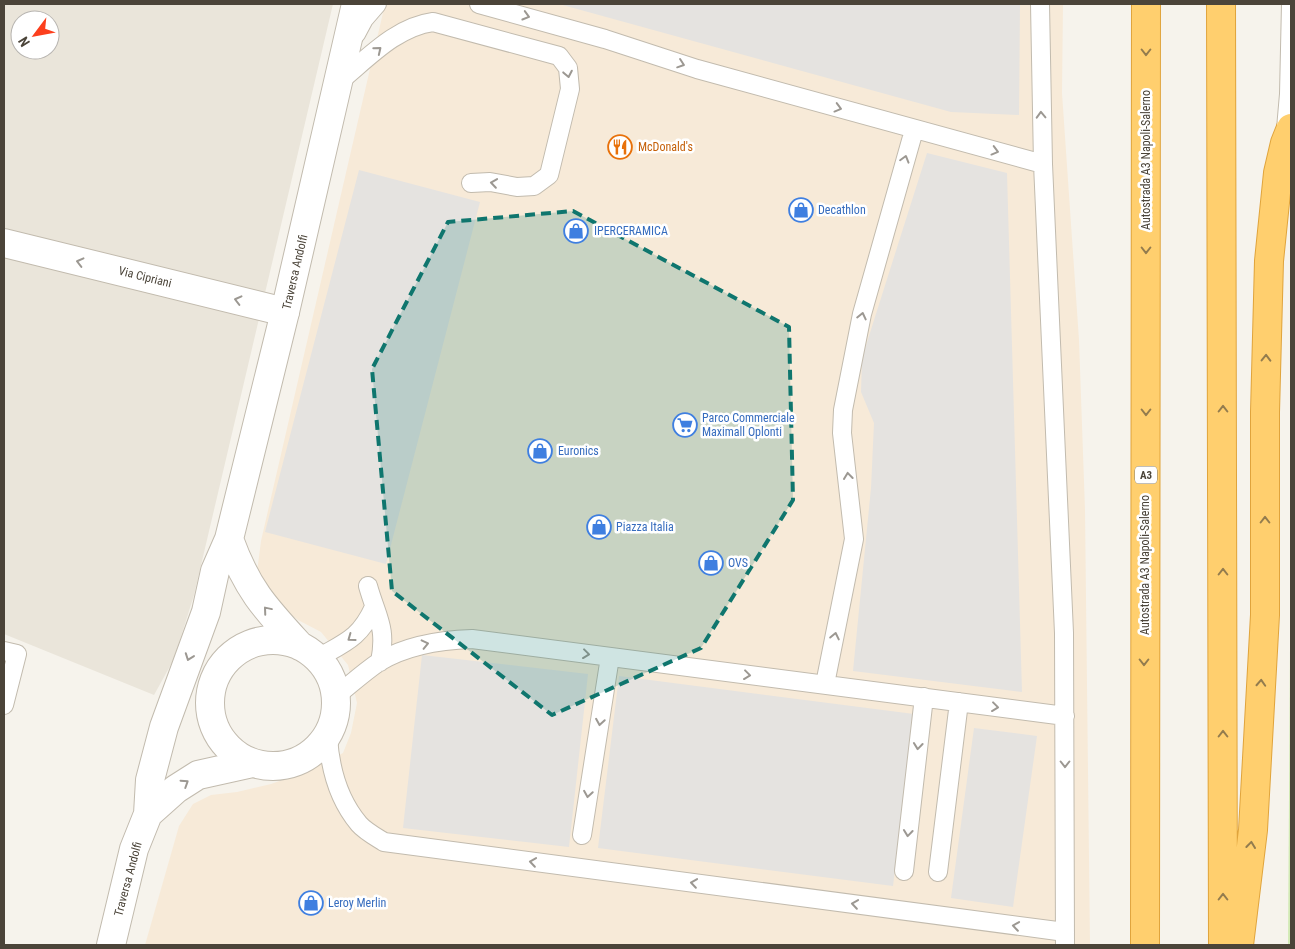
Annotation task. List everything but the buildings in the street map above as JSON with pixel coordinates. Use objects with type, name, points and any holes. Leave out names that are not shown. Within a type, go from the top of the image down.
[{"type":"highway","name":"Autostrada A3 Napoli-Salerno","points":[[1145,945],[1146,4]]},
{"type":"highway","points":[[1221,4],[1223,945]]},
{"type":"highway","points":[[1239,945],[1253,830],[1265,615],[1265,412],[1269,262],[1275,198],[1288,135]]},
{"type":"street","name":"Traversa Andolfi","points":[[111,945],[134,850],[148,814],[150,780],[164,727],[206,612],[215,571],[229,539],[286,312],[347,52],[356,4]]},
{"type":"street","name":"Via Cipriani","points":[[4,243],[286,312]]},
{"type":"street","points":[[216,676],[210,709],[219,736],[239,757],[252,763],[273,767],[294,764],[313,753],[328,737],[336,717],[336,696],[330,676],[253,593],[240,570],[229,539]]},
{"type":"street","name":"Traversa Andolfi","points":[[206,612],[216,676]]},
{"type":"street","points":[[164,727],[216,676],[228,658],[255,642],[285,641],[309,652]]},
{"type":"street","name":"Traversa Andolfi","points":[[148,814],[176,789],[198,775],[252,763]]},
{"type":"lane","points":[[347,52],[364,19],[377,4]]},
{"type":"lane","points":[[479,4],[604,39],[697,70],[1043,164]]},
{"type":"lane","points":[[328,737],[330,764],[339,793],[359,825],[384,842],[1065,939],[1065,716],[1055,415],[1043,164],[1040,4]]},
{"type":"lane","points":[[1288,135],[1291,4]]},
{"type":"lane","points":[[340,81],[398,34],[417,24],[433,22],[559,56],[568,68],[570,89],[549,175],[534,186],[517,187],[490,182],[470,184]]},
{"type":"lane","points":[[825,684],[854,539],[842,432],[843,410],[862,314],[914,130]]},
{"type":"lane","points":[[368,586],[381,624],[384,641],[380,662]]},
{"type":"lane","points":[[309,652],[353,638],[365,626],[374,607]]},
{"type":"lane","points":[[336,696],[380,662],[416,646],[472,639],[1065,716]]},
{"type":"lane","points":[[4,651],[17,654],[4,705]]},
{"type":"lane","points":[[582,835],[610,657]]},
{"type":"lane","points":[[904,872],[924,697]]},
{"type":"lane","points":[[938,872],[960,702]]},
{"type":"highlighted area","points":[[573,211],[789,327],[793,500],[701,648],[552,715],[392,591],[372,369],[448,222]]},
{"type":"shaded area","points":[[4,4],[333,4],[194,595],[174,659],[154,695],[4,634]]},
{"type":"shaded area","name":"Parco Commerciale Maximall Oplonti","points":[[385,4],[1063,4],[1062,93],[1079,340],[1085,510],[1090,945],[145,945],[179,826],[193,804],[211,795],[237,792],[271,784],[305,772],[343,753],[351,733],[357,703],[348,665],[321,632],[298,620],[273,600],[256,580],[261,541]]},
{"type":"shaded area","points":[[559,4],[1020,4],[1019,115],[951,112]]},
{"type":"shaded area","points":[[927,153],[1007,173],[1022,692],[853,671],[871,488],[874,423],[861,392],[862,358]]},
{"type":"shaded area","points":[[359,170],[480,202],[386,564],[265,532]]},
{"type":"shaded area","points":[[422,655],[588,674],[569,847],[403,828]]},
{"type":"shaded area","points":[[619,676],[914,714],[893,886],[598,848]]},
{"type":"shaded area","points":[[974,728],[1037,736],[1013,907],[951,898]]},
{"type":"green space","points":[[1291,498],[1291,945],[1288,945]]},
{"type":"place","name":"McDonald's","points":[[620,147]]},
{"type":"place","name":"Decathlon","points":[[801,210]]},
{"type":"place","name":"IPERCERAMICA","points":[[576,231]]},
{"type":"place","name":"Parco Commerciale Maximall Oplonti","points":[[685,425]]},
{"type":"place","name":"Euronics","points":[[540,451]]},
{"type":"place","name":"Piazza Italia","points":[[599,527]]},
{"type":"place","name":"OVS","points":[[711,563]]},
{"type":"place","name":"Leroy Merlin","points":[[311,903]]}]
